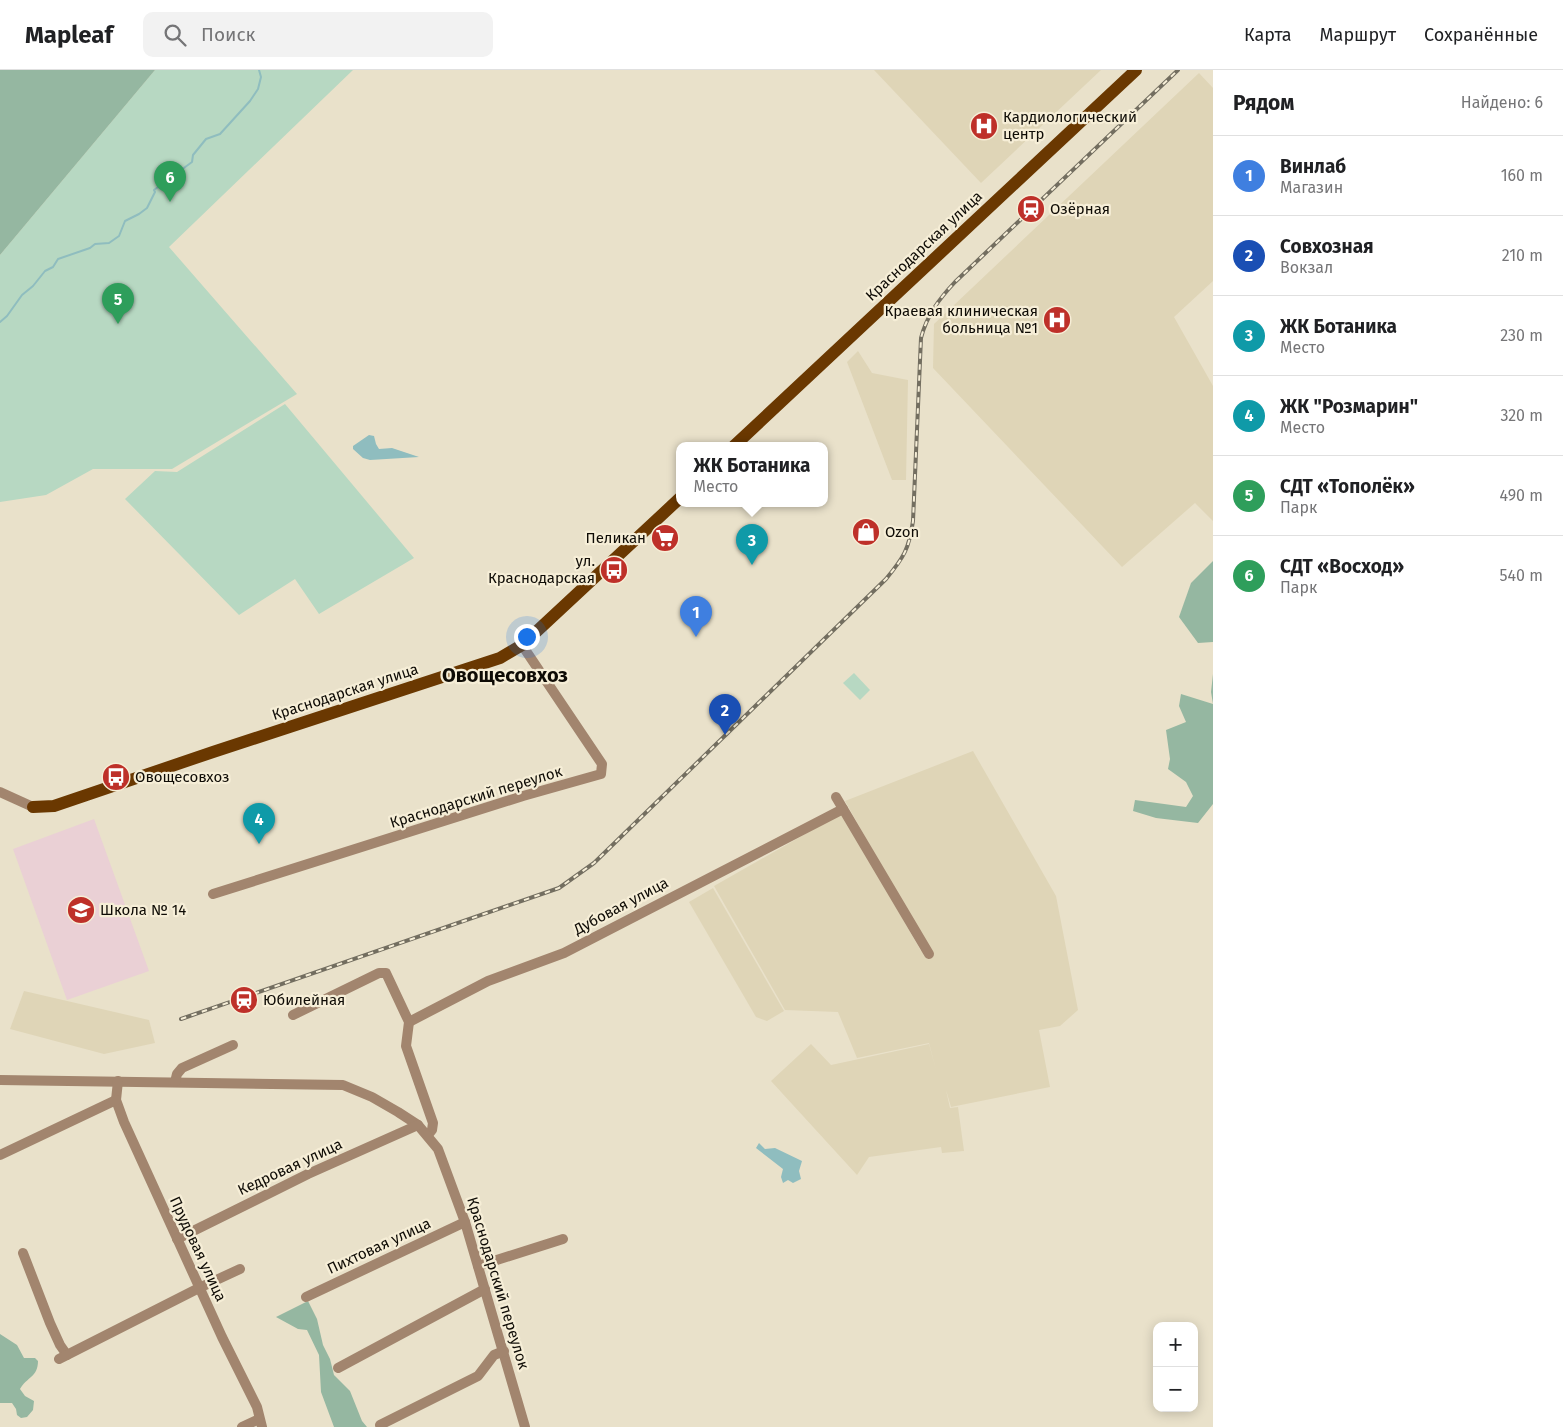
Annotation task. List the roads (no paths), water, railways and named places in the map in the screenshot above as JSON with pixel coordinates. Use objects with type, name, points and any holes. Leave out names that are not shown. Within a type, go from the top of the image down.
[{"type":"main road","name":"Краснодарская улица","points":[[738,442],[1136,70]]},
{"type":"main road","name":"Краснодарская улица","points":[[34,807],[54,806],[500,658],[522,645],[676,502]]},
{"type":"street","name":"Краснодарский переулок","points":[[213,894],[523,796],[601,774],[602,764],[522,645]]},
{"type":"street","name":"Краснодарская улица","points":[[0,792],[34,807]]},
{"type":"street","points":[[836,797],[929,954]]},
{"type":"street","name":"Дубовая улица","points":[[408,1022],[488,981],[564,953],[843,809]]},
{"type":"street","points":[[293,1015],[379,974],[386,973],[408,1022],[406,1046],[433,1123],[432,1130],[428,1135]]},
{"type":"street","points":[[175,1082],[177,1074],[182,1068],[233,1045]]},
{"type":"street","name":"Краснодарский переулок","points":[[0,1080],[343,1085],[372,1097],[418,1125],[438,1149],[466,1222],[526,1427]]},
{"type":"street","name":"Прудовая улица","points":[[118,1081],[116,1100],[131,1139],[199,1288],[257,1408],[260,1423]]},
{"type":"street","points":[[0,1155],[116,1100]]},
{"type":"street","name":"Кедровая улица","points":[[177,1239],[308,1174],[418,1125]]},
{"type":"street","name":"Пихтовая улица","points":[[306,1298],[466,1222]]},
{"type":"street","points":[[478,1266],[563,1240]]},
{"type":"street","points":[[23,1253],[63,1357],[240,1269]]},
{"type":"street","points":[[338,1368],[485,1289]]},
{"type":"street","points":[[380,1425],[478,1376],[494,1355],[504,1351]]},
{"type":"street","points":[[242,1427],[260,1423]]},
{"type":"water","points":[[369,435],[374,436],[379,449],[392,448],[419,457],[370,460],[363,458],[353,449],[353,446]]},
{"type":"water","points":[[759,1143],[765,1149],[775,1148],[802,1161],[799,1171],[801,1179],[793,1183],[788,1180],[783,1183],[781,1177],[783,1169],[756,1148]]},
{"type":"waterway","points":[[0,322],[7,316],[22,295],[33,286],[45,271],[53,267],[58,259],[90,248],[95,244],[109,243],[119,236],[125,221],[147,208],[155,192],[154,190],[192,162],[193,155],[206,139],[220,134],[250,101],[258,89],[261,77],[259,70]]},
{"type":"railway","points":[[181,1019],[559,888],[594,863],[886,579],[897,565],[910,539],[913,521],[921,338],[930,315],[955,282],[1178,70]]},
{"type":"place","name":"Кардиологический центр","points":[[984,126]]},
{"type":"place","name":"СДТ «Восход»","points":[[170,202]]},
{"type":"place","name":"Озёрная","points":[[1031,209]]},
{"type":"place","name":"Краевая клиническая больница №1","points":[[1057,320]]},
{"type":"place","name":"СДТ «Тополёк»","points":[[118,324]]},
{"type":"place","name":"Ozon","points":[[866,532]]},
{"type":"place","name":"Пеликан","points":[[665,538]]},
{"type":"place","name":"ЖК Ботаника","points":[[752,565]]},
{"type":"place","name":"ул. Краснодарская","points":[[614,570]]},
{"type":"place","name":"Винлаб","points":[[696,637]]},
{"type":"place","name":"Совхозная","points":[[725,735]]},
{"type":"place","name":"Овощесовхоз","points":[[116,777]]},
{"type":"place","name":"ЖК \"Розмарин\"","points":[[259,844]]},
{"type":"place","name":"Школа № 14","points":[[81,910]]},
{"type":"place","name":"Юбилейная","points":[[244,1000]]},
{"type":"district","name":"Овощесовхоз","points":[[505,675]]}]
